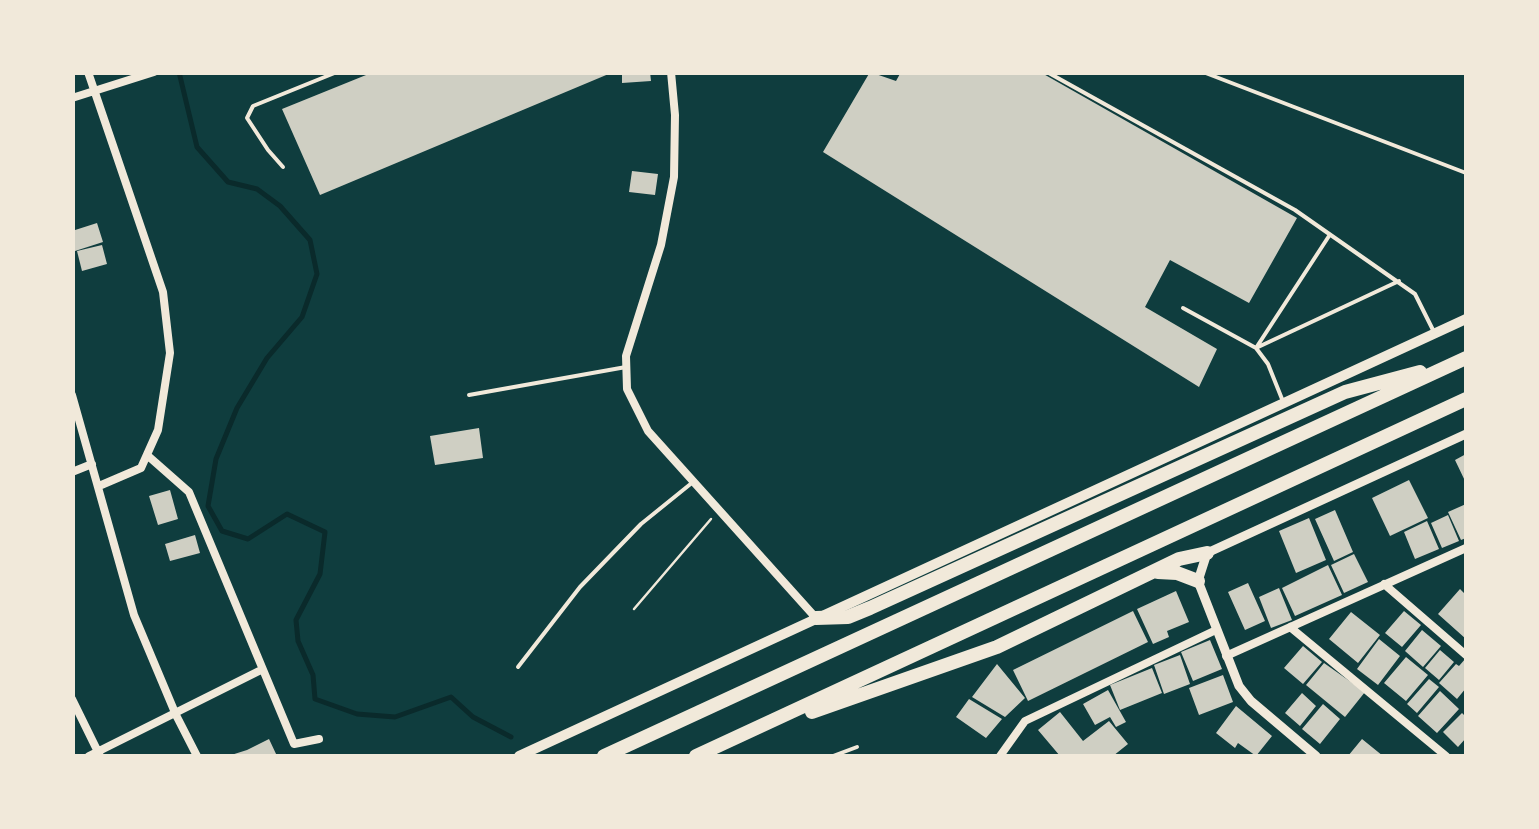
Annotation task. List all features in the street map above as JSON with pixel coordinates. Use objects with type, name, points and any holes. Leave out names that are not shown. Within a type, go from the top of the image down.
[{"type":"highway","points":[[816,618],[848,617],[870,608],[1345,392],[1461,361]]},
{"type":"highway","points":[[604,756],[1461,361]]},
{"type":"highway","points":[[696,756],[1466,399]]},
{"type":"highway","points":[[736,738],[998,646],[1179,559],[1206,554]]},
{"type":"highway","points":[[1152,572],[1177,573],[1198,580]]},
{"type":"main road","points":[[519,756],[1466,319]]},
{"type":"street","points":[[88,72],[163,292],[170,353],[158,430],[141,468],[99,486]]},
{"type":"street","points":[[72,98],[154,72]]},
{"type":"street","points":[[671,72],[674,177],[662,245],[626,356],[627,389],[648,432],[816,618]]},
{"type":"street","points":[[72,395],[134,616],[198,756]]},
{"type":"street","points":[[1316,756],[1251,702],[1239,686],[1198,580],[1206,554],[1466,434]]},
{"type":"street","points":[[147,455],[189,492],[294,744],[318,739]]},
{"type":"street","points":[[72,472],[92,464]]},
{"type":"street","points":[[1226,656],[1466,548]]},
{"type":"street","points":[[1384,584],[1466,655]]},
{"type":"street","points":[[1290,627],[1446,756]]},
{"type":"street","points":[[1000,756],[1026,720],[1216,630]]},
{"type":"street","points":[[72,698],[96,755],[261,670]]},
{"type":"lane","points":[[283,166],[247,118],[252,106],[336,72]]},
{"type":"lane","points":[[1048,72],[1294,210],[1399,280],[1415,294],[1435,334]]},
{"type":"lane","points":[[1203,72],[1466,173]]},
{"type":"lane","points":[[1256,348],[1329,236]]},
{"type":"lane","points":[[1256,348],[1399,280]]},
{"type":"lane","points":[[1184,308],[1256,348],[1268,364],[1284,403]]},
{"type":"lane","points":[[469,395],[626,367]]},
{"type":"lane","points":[[518,667],[580,586],[641,524],[694,482]]},
{"type":"lane","points":[[833,756],[857,747]]},
{"type":"path","points":[[634,609],[719,510]]},
{"type":"building","points":[[622,72],[650,72],[651,81],[622,83]]},
{"type":"building","points":[[870,72],[896,81],[901,72],[1040,72],[1297,218],[1249,303],[1170,260],[1145,307],[1217,349],[1199,387],[823,152]]},
{"type":"building","points":[[371,73],[611,73],[320,195],[282,109]]},
{"type":"building","points":[[632,171],[658,174],[655,195],[629,192]]},
{"type":"building","points":[[97,223],[103,242],[72,252],[72,231]]},
{"type":"building","points":[[102,245],[107,264],[82,271],[77,251]]},
{"type":"building","points":[[479,428],[483,458],[435,465],[430,436]]},
{"type":"building","points":[[1466,454],[1466,483],[1455,460]]},
{"type":"building","points":[[1409,480],[1428,518],[1390,536],[1372,498]]},
{"type":"building","points":[[170,490],[178,519],[158,525],[149,496]]},
{"type":"building","points":[[1466,504],[1466,538],[1461,540],[1448,512]]},
{"type":"building","points":[[1335,510],[1353,552],[1334,561],[1315,519]]},
{"type":"building","points":[[1448,515],[1459,541],[1442,548],[1431,523]]},
{"type":"building","points":[[1309,518],[1326,560],[1296,573],[1279,531]]},
{"type":"building","points":[[1427,521],[1439,549],[1415,559],[1404,532]]},
{"type":"building","points":[[195,535],[200,553],[170,561],[165,544]]},
{"type":"building","points":[[1354,554],[1368,582],[1344,593],[1331,565]]},
{"type":"building","points":[[1328,565],[1342,595],[1295,616],[1282,588]]},
{"type":"building","points":[[1248,583],[1265,621],[1245,630],[1228,592]]},
{"type":"building","points":[[1279,588],[1292,620],[1271,628],[1259,597]]},
{"type":"building","points":[[1460,589],[1466,595],[1466,639],[1438,614]]},
{"type":"building","points":[[1176,591],[1189,622],[1167,631],[1169,637],[1153,644],[1137,609]]},
{"type":"building","points":[[1133,611],[1148,642],[1028,701],[1013,670]]},
{"type":"building","points":[[1404,611],[1421,625],[1402,647],[1385,633]]},
{"type":"building","points":[[1351,612],[1380,635],[1358,663],[1329,639]]},
{"type":"building","points":[[1422,630],[1441,646],[1423,667],[1405,651]]},
{"type":"building","points":[[1379,639],[1400,656],[1378,685],[1357,669]]},
{"type":"building","points":[[1210,640],[1222,669],[1193,681],[1181,652]]},
{"type":"building","points":[[1303,646],[1322,662],[1303,684],[1284,668]]},
{"type":"building","points":[[1440,650],[1454,662],[1439,680],[1425,668]]},
{"type":"building","points":[[1180,655],[1190,684],[1164,694],[1154,665]]},
{"type":"building","points":[[1406,657],[1428,675],[1406,701],[1384,683]]},
{"type":"building","points":[[1466,658],[1466,688],[1457,699],[1439,683]]},
{"type":"building","points":[[1324,663],[1365,692],[1345,717],[1306,685]]},
{"type":"building","points":[[997,664],[1025,698],[1005,717],[972,697]]},
{"type":"building","points":[[1152,668],[1162,693],[1120,710],[1110,685]]},
{"type":"building","points":[[1223,675],[1233,702],[1199,715],[1189,688]]},
{"type":"building","points":[[1429,679],[1439,687],[1417,713],[1407,704]]},
{"type":"building","points":[[1108,690],[1126,722],[1116,727],[1110,717],[1095,725],[1083,704]]},
{"type":"building","points":[[1440,691],[1459,709],[1437,733],[1418,716]]},
{"type":"building","points":[[1302,693],[1316,706],[1300,726],[1285,713]]},
{"type":"building","points":[[969,699],[1002,719],[986,738],[956,717]]},
{"type":"building","points":[[1323,704],[1340,719],[1320,744],[1302,729]]},
{"type":"building","points":[[1236,706],[1272,736],[1256,756],[1238,743],[1235,748],[1216,733]]},
{"type":"building","points":[[1060,712],[1083,741],[1109,721],[1128,744],[1113,756],[1060,756],[1038,730]]},
{"type":"building","points":[[1462,713],[1466,717],[1466,738],[1458,747],[1443,732]]},
{"type":"building","points":[[269,739],[277,756],[228,756],[247,750]]},
{"type":"building","points":[[1362,739],[1383,756],[1348,756]]},
{"type":"waterway","points":[[179,72],[197,147],[228,182],[257,189],[280,206],[310,240],[317,274],[302,317],[267,358],[237,408],[216,459],[208,506],[222,531],[248,539],[287,514],[325,532],[320,574],[296,620],[298,641],[313,675],[315,699],[357,714],[395,717],[451,697],[473,717],[511,737]]}]
